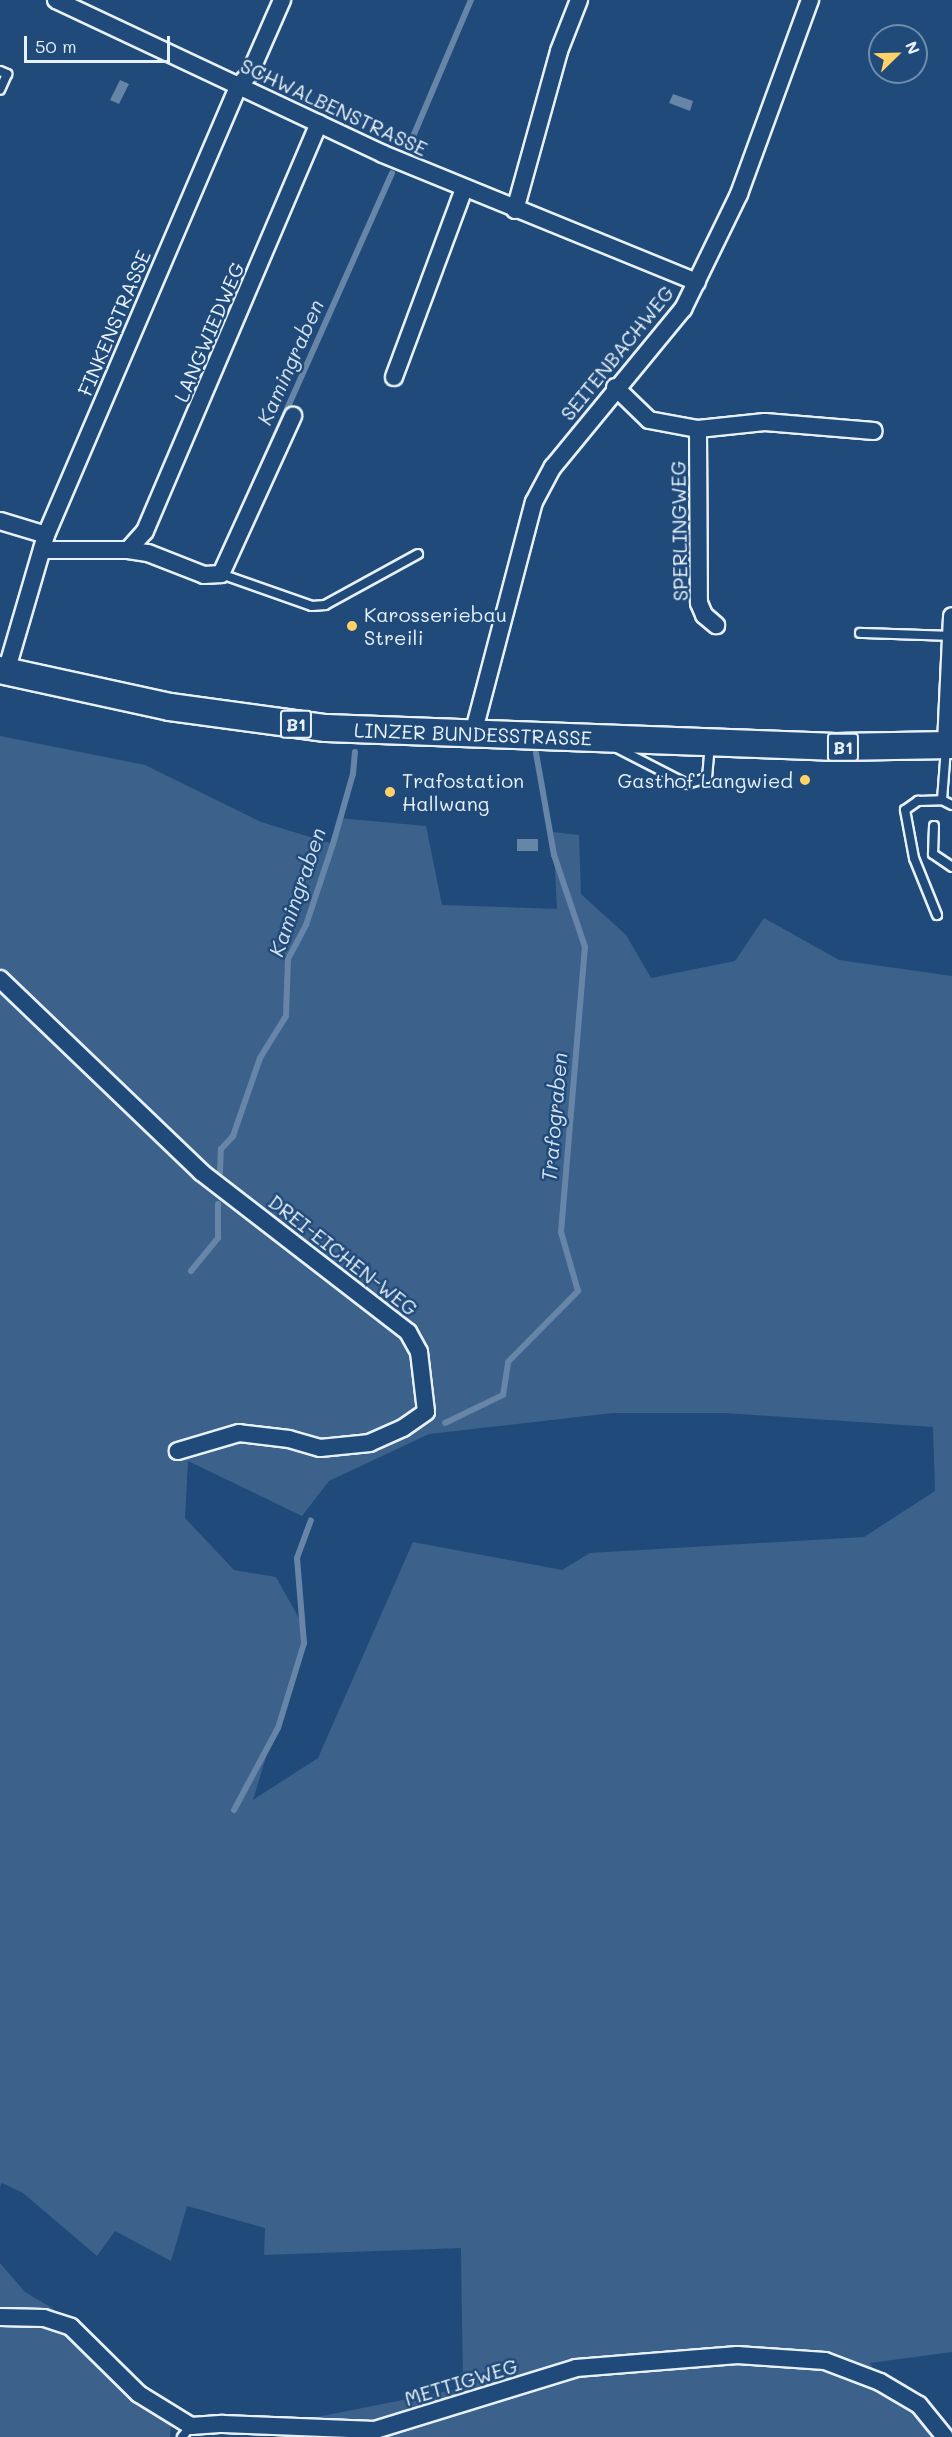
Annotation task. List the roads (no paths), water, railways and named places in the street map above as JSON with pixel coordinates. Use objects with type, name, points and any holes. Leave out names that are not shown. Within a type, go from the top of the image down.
[{"type":"main road","name":"LINZER BUNDESSTRASSE","points":[[3,671],[214,713],[326,728],[837,747],[949,745]]},
{"type":"street","name":"SCHWALBENSTRASSE","points":[[56,0],[238,87],[464,189],[697,282]]},
{"type":"street","name":"FINKENSTRASSE","points":[[3,671],[44,542],[238,87],[250,73],[282,0]]},
{"type":"street","points":[[515,210],[559,51],[579,0]]},
{"type":"street","name":"SEITENBACHWEG","points":[[473,734],[534,502],[553,467],[615,387],[682,309],[697,282],[739,194],[810,0]]},
{"type":"street","name":"LANGWIEDWEG","points":[[128,550],[145,531],[192,427],[319,124]]},
{"type":"street","points":[[394,377],[464,189]]},
{"type":"street","points":[[615,387],[649,420],[698,429],[765,422],[874,431]]},
{"type":"street","points":[[0,521],[44,542],[148,553],[204,575],[220,574],[293,416]]},
{"type":"street","name":"SPERLINGWEG","points":[[698,429],[699,603],[704,615],[716,625]]},
{"type":"street","points":[[949,745],[949,636],[952,616]]},
{"type":"street","name":"DREI-EICHEN-WEG","points":[[0,979],[201,1172],[399,1325],[419,1352],[426,1412],[403,1428],[370,1443],[320,1448],[289,1438],[238,1433],[178,1451]]},
{"type":"street","name":"METTIGWEG","points":[[0,2317],[44,2318],[71,2327],[139,2394],[186,2432],[223,2424],[375,2430],[576,2368],[737,2355],[825,2361],[880,2382],[919,2405],[945,2437]]},
{"type":"lane","points":[[0,71],[7,74],[0,90]]},
{"type":"lane","points":[[220,574],[312,606],[325,605],[418,554]]},
{"type":"lane","points":[[860,633],[949,636]]},
{"type":"lane","points":[[597,739],[687,784],[707,778],[710,743]]},
{"type":"lane","points":[[942,800],[949,745]]},
{"type":"lane","points":[[937,915],[914,858],[905,810],[918,801],[942,800],[952,805]]},
{"type":"lane","points":[[934,826],[933,854],[952,867]]},
{"type":"waterway","points":[[409,146],[471,0]]},
{"type":"waterway","name":"Kamingraben","points":[[250,492],[392,173]]},
{"type":"waterway","name":"Kamingraben","points":[[220,1173],[221,1149],[233,1136],[260,1058],[286,1016],[288,959],[306,925],[333,844],[353,774],[355,752]]},
{"type":"waterway","name":"Trafograben","points":[[445,1423],[503,1395],[508,1362],[578,1291],[561,1232],[585,947],[554,855],[536,753]]},
{"type":"waterway","points":[[191,1271],[218,1238],[218,1204]]},
{"type":"waterway","name":"Trafograben","points":[[234,1810],[278,1728],[304,1643],[297,1558],[311,1520]]},
{"type":"place","name":"Karosseriebau Streili","points":[[352,626]]},
{"type":"place","name":"Gasthof Langwied","points":[[805,780]]},
{"type":"place","name":"Trafostation Hallwang","points":[[390,792]]}]
